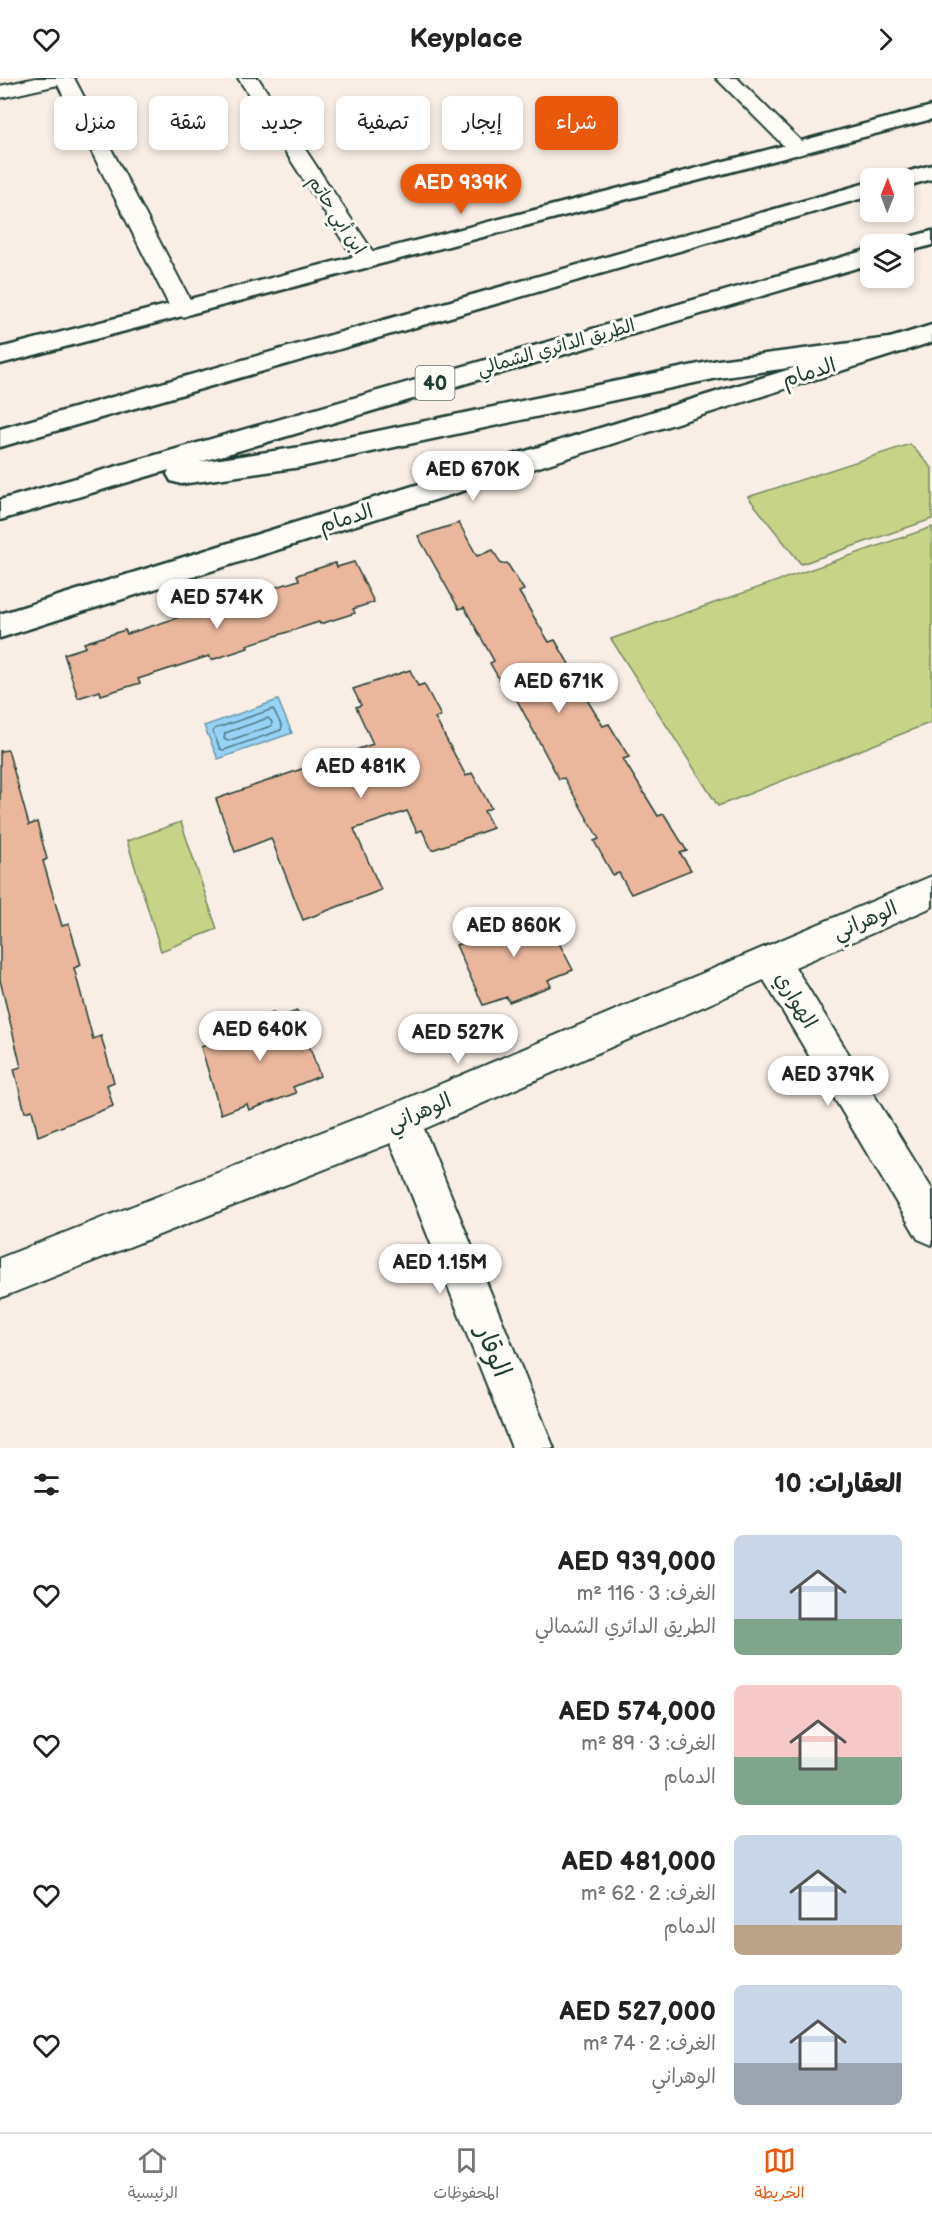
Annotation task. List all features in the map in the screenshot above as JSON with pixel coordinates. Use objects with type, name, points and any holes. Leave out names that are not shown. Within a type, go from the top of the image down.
[{"type":"main road","points":[[0,356],[798,149],[932,112]]},
{"type":"main road","points":[[914,177],[932,171]]},
{"type":"main road","points":[[0,438],[860,192]]},
{"type":"main road","points":[[914,243],[932,238]]},
{"type":"main road","name":"الطريق الدائري الشمالي","points":[[0,510],[860,259]]},
{"type":"main road","name":"الدمام","points":[[0,626],[932,333]]},
{"type":"main road","points":[[64,491],[301,457],[718,369],[897,345]]},
{"type":"street","points":[[0,92],[64,78],[183,309]]},
{"type":"street","name":"ابن أبي حاتم","points":[[248,78],[367,261]]},
{"type":"street","points":[[726,78],[798,149]]},
{"type":"street","name":"الوهراني","points":[[0,1278],[401,1120],[932,891]]},
{"type":"street","name":"الهواري","points":[[772,961],[932,1225]]},
{"type":"street","name":"الوقار","points":[[401,1120],[533,1448]]},
{"type":"green space","points":[[910,444],[932,468],[932,519],[801,564],[748,497]]},
{"type":"green space","points":[[932,527],[932,722],[718,806],[611,639]]},
{"type":"green space","points":[[181,822],[217,929],[161,951],[127,841]]},
{"type":"water","points":[[278,700],[292,733],[218,759],[204,726]]},
{"type":"building","points":[[459,523],[477,556],[493,550],[501,564],[507,563],[524,590],[519,592],[549,642],[555,640],[573,671],[570,672],[603,726],[609,724],[629,757],[623,759],[658,816],[664,814],[687,851],[680,853],[691,870],[631,894],[619,873],[613,875],[594,841],[599,839],[564,778],[559,779],[511,689],[506,691],[490,663],[494,661],[464,607],[459,609],[418,536]]},
{"type":"building","points":[[354,562],[374,602],[353,609],[355,613],[247,645],[248,648],[211,660],[209,656],[138,679],[140,683],[101,695],[100,691],[78,698],[64,654],[86,647],[84,643],[125,630],[127,634],[192,613],[190,609],[230,597],[232,601],[299,580],[297,575],[335,563],[337,567]]},
{"type":"building","points":[[410,670],[418,686],[424,684],[441,716],[435,718],[466,776],[472,773],[491,808],[484,811],[493,828],[432,850],[422,830],[417,832],[407,811],[354,829],[381,890],[303,920],[271,838],[235,852],[216,799],[373,744],[356,707],[361,705],[353,689]]},
{"type":"building","points":[[8,750],[29,825],[37,822],[47,859],[43,861],[62,926],[69,924],[81,965],[74,968],[93,1039],[101,1036],[114,1082],[107,1085],[113,1106],[38,1136],[32,1110],[25,1112],[14,1069],[21,1067],[0,980],[0,751]]},
{"type":"building","points":[[543,912],[573,970],[548,980],[551,986],[509,1002],[507,997],[483,1005],[456,945],[479,937],[476,930],[521,913],[523,919]]},
{"type":"building","points":[[297,1011],[320,1076],[293,1087],[296,1093],[249,1110],[247,1104],[221,1114],[201,1047],[226,1038],[224,1031],[273,1013],[276,1019]]}]
